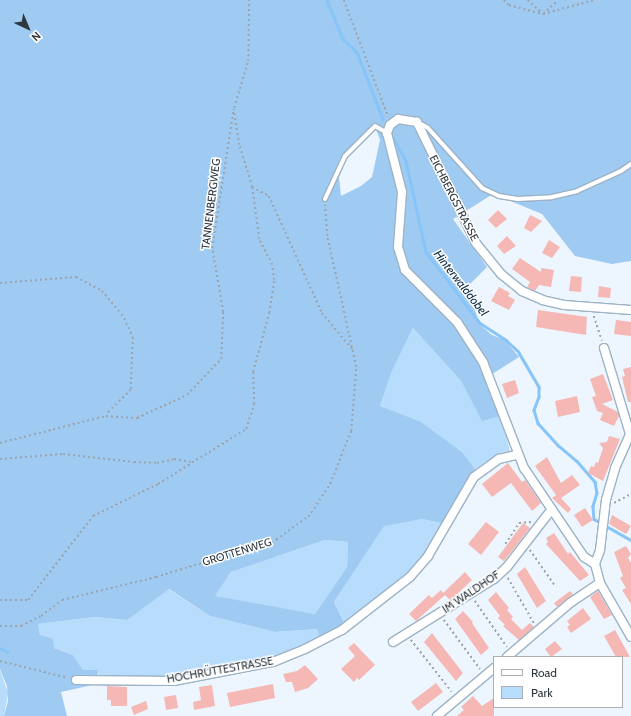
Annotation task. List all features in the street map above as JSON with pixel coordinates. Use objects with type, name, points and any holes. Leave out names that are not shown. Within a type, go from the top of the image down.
[{"type":"street","points":[[417,122],[398,119],[390,125],[387,133],[402,192],[398,247],[405,270],[457,322],[483,362],[517,455],[584,557],[595,564]]},
{"type":"street","name":"EICHBERGSTRASSE","points":[[417,122],[476,243],[501,274],[522,291],[543,300],[631,310]]},
{"type":"street","points":[[604,348],[630,433],[615,468],[604,507],[600,550],[595,564],[600,583],[631,638]]},
{"type":"street","name":"HOCHRÜTTESTRASSE","points":[[76,680],[174,681],[273,662],[306,649],[342,630],[410,577],[428,556],[474,477],[500,459],[517,455]]},
{"type":"street","name":"IM WALDHOF","points":[[393,642],[471,594],[504,570],[552,509]]},
{"type":"street","points":[[509,655],[570,603],[600,583]]},
{"type":"street","points":[[437,716],[493,669]]},
{"type":"lane","points":[[417,122],[428,128],[482,188],[499,196],[518,199],[552,197],[577,191],[616,174],[631,164]]},
{"type":"lane","points":[[325,199],[345,156],[375,126],[387,133]]},
{"type":"path","name":"TANNENBERGWEG","points":[[0,443],[106,416],[137,418],[187,395],[221,358],[223,312],[212,248],[233,109],[248,61],[249,0]]},
{"type":"path","points":[[344,0],[390,125]]},
{"type":"path","points":[[504,0],[509,5],[543,14],[594,0]]},
{"type":"path","points":[[528,0],[543,14]]},
{"type":"path","points":[[543,14],[557,1]]},
{"type":"path","points":[[0,600],[28,600],[93,516],[158,484],[246,428],[254,404],[253,372],[269,313],[274,280],[272,265],[259,239],[252,187],[239,145],[233,109]]},
{"type":"path","points":[[252,187],[269,196],[322,313],[353,351]]},
{"type":"path","name":"GROTTENWEG","points":[[0,626],[21,626],[41,616],[62,600],[156,577],[276,540],[308,517],[330,484],[351,431],[356,367],[327,236],[325,199]]},
{"type":"path","points":[[0,283],[76,277],[102,291],[122,314],[133,337],[131,390],[106,416]]},
{"type":"path","points":[[592,310],[604,348]]},
{"type":"path","points":[[0,458],[63,454],[134,462],[157,463],[174,459],[192,462]]},
{"type":"path","points":[[604,507],[608,508],[631,494]]},
{"type":"path","points":[[505,544],[519,523],[525,521]]},
{"type":"path","points":[[526,543],[556,587]]},
{"type":"path","points":[[504,570],[538,630]]},
{"type":"path","points":[[471,594],[509,655]]},
{"type":"path","points":[[439,614],[485,676]]},
{"type":"path","points":[[406,634],[458,699]]},
{"type":"path","points":[[0,661],[76,680]]},
{"type":"green space","points":[[413,328],[461,381],[482,420],[501,416],[510,451],[500,453],[475,469],[463,453],[380,406],[392,371]]},
{"type":"green space","points":[[422,519],[446,524],[411,571],[345,625],[334,602],[384,525]]},
{"type":"green space","points":[[325,540],[348,542],[347,567],[315,614],[214,597],[231,572]]},
{"type":"green space","points":[[168,589],[210,616],[275,632],[317,629],[320,639],[262,661],[170,679],[99,677],[98,671],[83,670],[73,655],[54,648],[40,635],[38,624],[95,617],[126,620]]},
{"type":"green space","points":[[0,670],[8,693],[4,716],[0,716]]},
{"type":"shaded area","points":[[0,0],[631,0],[631,261],[612,264],[575,256],[542,214],[493,194],[453,219],[487,267],[467,287],[480,325],[492,335],[505,340],[519,357],[486,378],[501,416],[482,421],[461,381],[413,328],[392,371],[380,406],[421,422],[463,453],[475,469],[446,524],[422,519],[384,526],[334,602],[345,625],[320,639],[317,629],[275,632],[210,616],[169,589],[127,620],[95,617],[38,624],[40,635],[53,639],[54,648],[73,655],[83,670],[98,670],[97,684],[61,692],[67,716],[4,716],[8,701],[7,686],[0,669]],"holes":[[[375,126],[380,140],[372,177],[361,186],[341,196],[339,177],[345,156]],[[325,540],[348,542],[347,567],[315,614],[215,596],[231,572]]]},
{"type":"building","points":[[498,210],[507,219],[496,228],[488,220]]},
{"type":"building","points":[[530,215],[542,221],[531,232],[524,228]]},
{"type":"building","points":[[507,236],[516,246],[504,254],[497,246]]},
{"type":"building","points":[[549,240],[560,247],[552,258],[542,253]]},
{"type":"building","points":[[520,258],[541,272],[541,268],[554,270],[551,287],[539,285],[535,291],[527,287],[530,282],[512,269]]},
{"type":"building","points":[[571,276],[582,277],[581,292],[569,291]]},
{"type":"building","points":[[599,286],[611,288],[610,298],[598,297]]},
{"type":"building","points":[[499,287],[510,293],[508,296],[515,300],[509,310],[491,301]]},
{"type":"building","points":[[538,310],[587,317],[586,335],[536,327]]},
{"type":"building","points":[[616,320],[631,322],[631,336],[614,334]]},
{"type":"building","points":[[631,367],[631,402],[628,402],[622,377],[625,376],[623,369]]},
{"type":"building","points":[[603,374],[613,400],[602,404],[618,412],[619,416],[614,426],[600,420],[603,413],[597,411],[592,397],[596,396],[590,379]]},
{"type":"building","points":[[515,380],[519,393],[507,398],[502,384]]},
{"type":"building","points":[[577,396],[580,412],[558,417],[555,401]]},
{"type":"building","points":[[609,436],[620,439],[603,481],[588,473],[591,466],[594,467],[596,462],[598,463],[603,448],[599,443],[607,442]]},
{"type":"building","points":[[547,457],[561,483],[572,475],[580,485],[561,498],[571,509],[568,513],[552,498],[556,495],[535,466]]},
{"type":"building","points":[[508,463],[522,482],[525,480],[541,503],[532,511],[511,483],[492,497],[482,484]]},
{"type":"building","points":[[585,508],[593,520],[582,527],[574,515]]},
{"type":"building","points":[[612,515],[631,526],[626,534],[609,524]]},
{"type":"building","points":[[486,522],[499,532],[481,555],[468,544]]},
{"type":"building","points":[[523,523],[530,528],[504,561],[498,557]]},
{"type":"building","points":[[554,533],[568,554],[570,552],[589,575],[580,581],[546,544],[548,542],[546,538]]},
{"type":"building","points":[[626,546],[631,554],[628,558],[631,563],[631,604],[622,590],[626,588],[620,578],[623,576],[614,552]]},
{"type":"building","points":[[525,567],[546,601],[537,608],[517,574]]},
{"type":"building","points":[[465,572],[472,580],[450,600],[445,595],[416,621],[409,614],[429,595],[432,598],[441,590],[443,593]]},
{"type":"building","points":[[570,591],[573,594],[557,607],[554,603]]},
{"type":"building","points":[[598,591],[612,615],[604,619],[590,597]]},
{"type":"building","points":[[496,592],[509,608],[507,610],[513,617],[511,619],[522,630],[530,623],[534,627],[519,640],[503,626],[505,625],[498,618],[500,616],[488,600]]},
{"type":"building","points":[[583,608],[591,619],[571,633],[567,627],[570,625],[567,621]]},
{"type":"building","points":[[463,611],[473,622],[472,623],[489,648],[481,655],[455,619]]},
{"type":"building","points":[[615,630],[630,657],[615,656],[604,636]]},
{"type":"building","points":[[432,633],[463,673],[456,681],[424,642]]},
{"type":"building","points":[[555,641],[562,649],[550,656],[545,649]]},
{"type":"building","points":[[354,643],[375,665],[359,680],[357,678],[354,682],[341,669],[355,656],[348,648]]},
{"type":"building","points":[[305,665],[318,679],[308,688],[295,692],[292,682],[286,682],[283,674],[297,671]]},
{"type":"building","points":[[436,683],[443,692],[418,711],[411,702]]},
{"type":"building","points":[[273,684],[275,698],[230,707],[227,693]]},
{"type":"building","points":[[212,685],[215,706],[194,710],[193,702],[201,700],[199,687]]},
{"type":"building","points":[[107,686],[127,687],[127,706],[111,706],[111,700],[107,700]]},
{"type":"building","points":[[176,695],[178,708],[166,710],[164,697]]},
{"type":"building","points":[[473,696],[482,706],[493,699],[494,716],[457,716],[464,710],[461,707]]},
{"type":"building","points":[[146,701],[148,709],[134,715],[131,707]]},
{"type":"waterway","name":"Hinterwalddobel","points":[[327,0],[343,39],[357,52],[383,119]]},
{"type":"waterway","name":"Hinterwalddobel","points":[[394,139],[406,161],[426,252],[480,323],[506,340],[518,351],[539,387],[539,397],[534,410],[538,423],[559,446],[577,461],[595,482],[597,493],[593,506],[594,519],[631,540]]},
{"type":"waterway","points":[[0,648],[8,652]]}]
